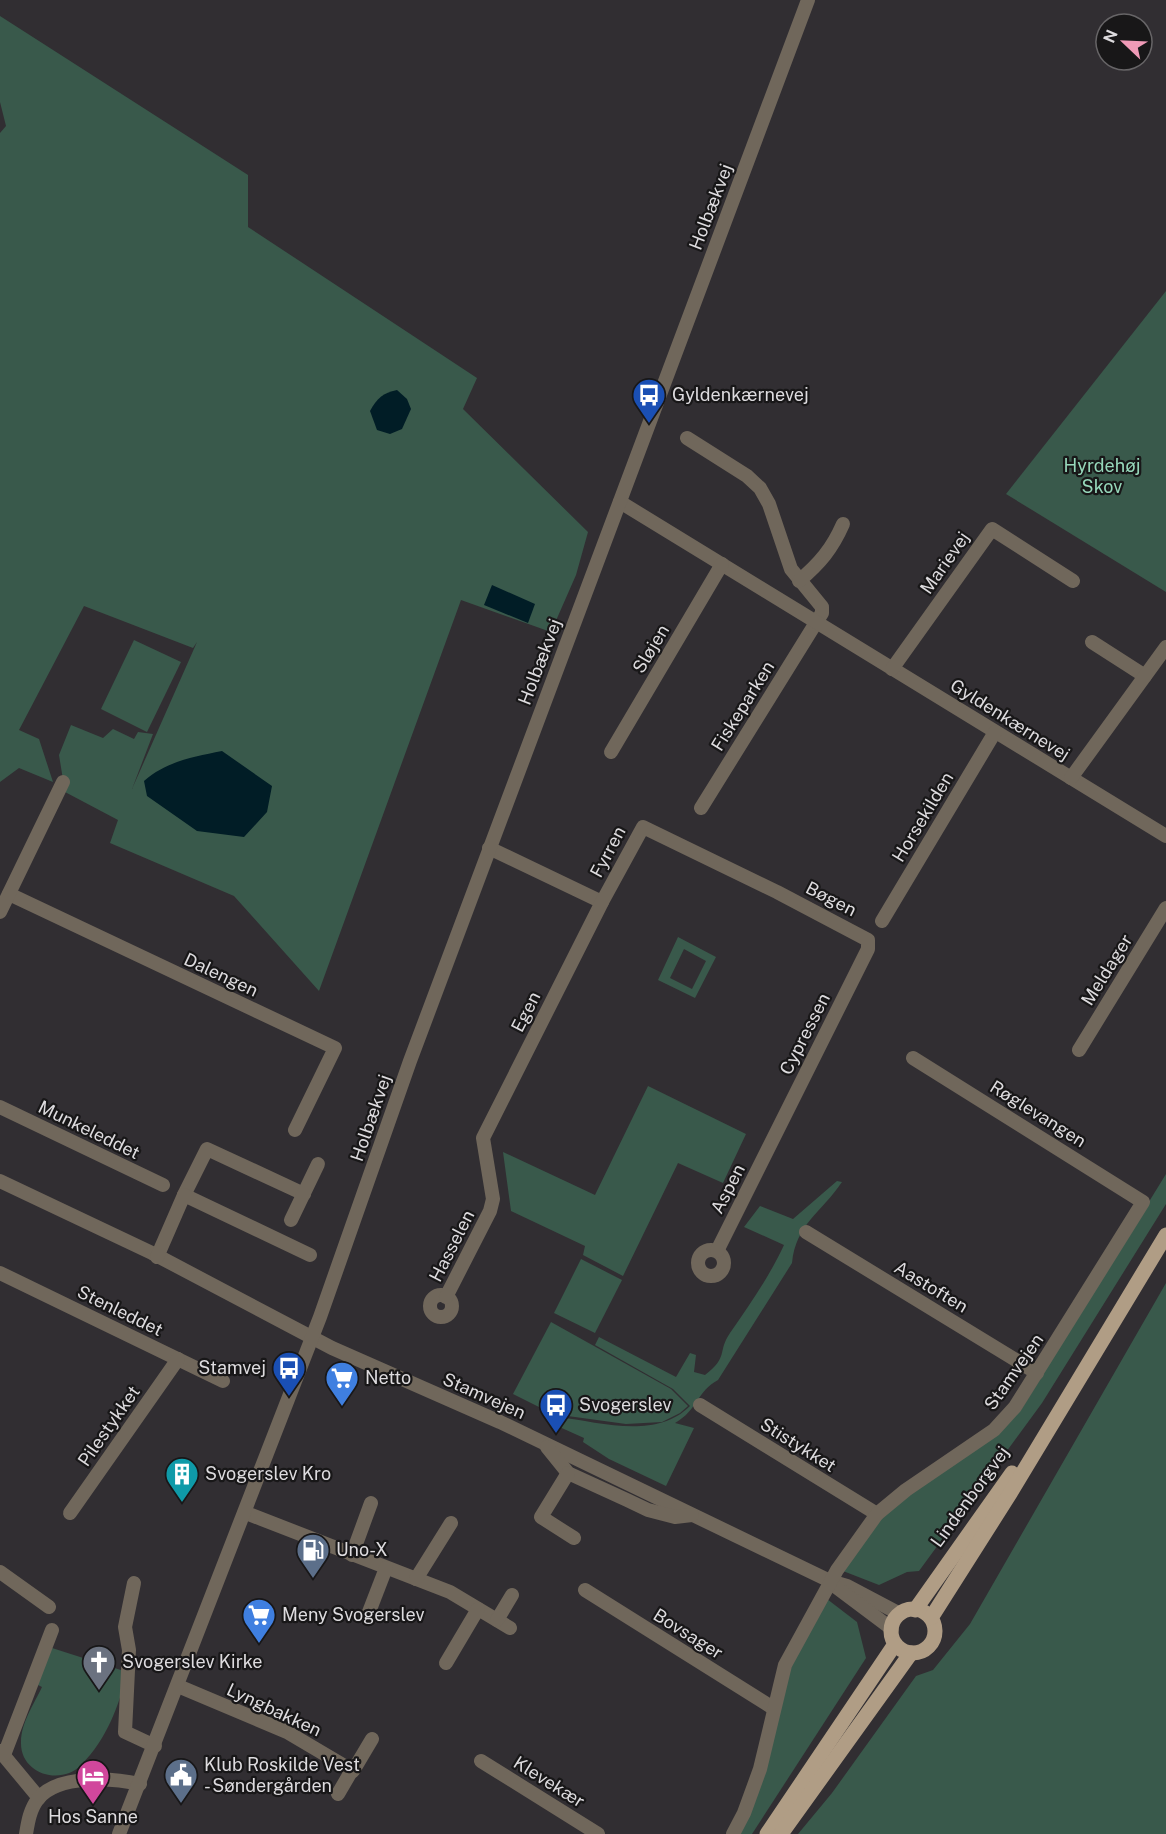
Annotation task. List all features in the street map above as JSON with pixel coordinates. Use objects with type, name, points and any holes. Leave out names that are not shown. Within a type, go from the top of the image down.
[{"type":"main road","name":"Lindenborgvej","points":[[931,1618],[1011,1492],[1059,1408],[1166,1235]]},
{"type":"main road","name":"Lindenborgvej","points":[[907,1612],[1059,1408]]},
{"type":"main road","points":[[767,1834],[907,1612],[931,1618],[935,1628],[934,1640],[922,1652],[911,1653],[893,1636]]},
{"type":"main road","points":[[781,1834],[911,1653]]},
{"type":"street","name":"Holbækvej","points":[[119,1834],[246,1513],[312,1338],[489,848],[808,0]]},
{"type":"street","points":[[687,438],[747,476],[760,488],[769,504],[791,568],[799,581],[822,607],[816,622]]},
{"type":"street","name":"Gyldenkærnevej","points":[[620,502],[1166,836]]},
{"type":"street","points":[[799,581],[823,561],[843,524]]},
{"type":"street","name":"Marievej","points":[[892,669],[992,529],[1073,581]]},
{"type":"street","name":"Sløjen","points":[[611,752],[722,564]]},
{"type":"street","name":"Fiskeparken","points":[[701,808],[816,622]]},
{"type":"street","points":[[1092,642],[1145,676]]},
{"type":"street","points":[[1071,778],[1166,647]]},
{"type":"street","name":"Horsekilden","points":[[882,921],[995,732]]},
{"type":"street","points":[[0,912],[63,782]]},
{"type":"street","name":"Fyrren","points":[[489,848],[602,902],[642,827],[699,853]]},
{"type":"street","name":"Bøgen","points":[[699,853],[868,940]]},
{"type":"street","name":"Dalengen","points":[[9,894],[335,1048],[295,1130]]},
{"type":"street","name":"Egen","points":[[490,1211],[493,1199],[483,1138],[602,902]]},
{"type":"street","name":"Meldager","points":[[1079,1050],[1166,908]]},
{"type":"street","name":"Cypressen","points":[[771,1143],[868,949],[868,940]]},
{"type":"street","name":"Røglevangen","points":[[913,1058],[1143,1202]]},
{"type":"street","name":"Munkeleddet","points":[[0,1107],[163,1185]]},
{"type":"street","name":"Aspen","points":[[717,1251],[771,1143]]},
{"type":"street","points":[[157,1257],[207,1149],[304,1194]]},
{"type":"street","points":[[291,1220],[318,1164]]},
{"type":"street","name":"Stamvejen","points":[[0,1181],[157,1257],[312,1338],[543,1443],[830,1581],[907,1612]]},
{"type":"street","points":[[184,1195],[310,1255]]},
{"type":"street","name":"Stamvejen","points":[[733,1834],[744,1813],[760,1769],[785,1665],[830,1581],[877,1514],[906,1490],[994,1430],[1015,1407],[1143,1202]]},
{"type":"street","name":"Hasselen","points":[[446,1297],[490,1211]]},
{"type":"street","name":"Aastoften","points":[[806,1232],[1037,1373]]},
{"type":"street","name":"Stenleddet","points":[[0,1273],[224,1382]]},
{"type":"street","name":"Pilestykket","points":[[70,1513],[178,1359]]},
{"type":"street","name":"Stistykket","points":[[700,1406],[877,1514]]},
{"type":"street","points":[[543,1443],[568,1473],[648,1510],[675,1516],[693,1515]]},
{"type":"street","points":[[568,1473],[540,1517],[574,1538]]},
{"type":"street","points":[[352,1555],[371,1503]]},
{"type":"street","points":[[246,1513],[450,1592],[510,1628]]},
{"type":"street","points":[[416,1579],[451,1523]]},
{"type":"street","points":[[369,1612],[386,1568]]},
{"type":"street","points":[[0,1572],[49,1607]]},
{"type":"street","name":"Stamvejen","points":[[830,1581],[893,1636]]},
{"type":"street","points":[[134,1583],[125,1627],[129,1650],[125,1732],[155,1746]]},
{"type":"street","name":"Bovsager","points":[[585,1590],[773,1708]]},
{"type":"street","points":[[497,1620],[512,1595]]},
{"type":"street","points":[[446,1663],[478,1609]]},
{"type":"street","points":[[39,1798],[2,1753],[52,1630]]},
{"type":"street","name":"Lyngbakken","points":[[177,1686],[288,1732],[352,1770]]},
{"type":"street","points":[[338,1794],[372,1739]]},
{"type":"street","name":"Klevekær","points":[[481,1761],[598,1834]]},
{"type":"street","points":[[26,1834],[31,1812],[39,1798],[63,1784],[99,1779],[140,1784]]},
{"type":"green space","points":[[0,16],[248,175],[248,227],[477,378],[463,409],[588,532],[576,575],[551,632],[461,600],[319,991],[234,896],[110,843],[118,820],[65,792],[59,755],[71,725],[103,738],[113,729],[134,739],[138,732],[153,734],[132,789],[197,642],[193,648],[84,606],[19,730],[39,739],[53,782],[19,768],[0,782],[0,133],[6,126],[0,102]]},
{"type":"green space","name":"Hyrdehøj Skov","points":[[1166,291],[1166,592],[1006,494]]},
{"type":"green space","points":[[134,640],[181,662],[147,732],[101,709]]},
{"type":"green space","points":[[678,937],[716,957],[695,998],[658,980]],"holes":[[[684,949],[706,961],[692,989],[670,978]]]},
{"type":"green space","points":[[648,1086],[746,1134],[723,1183],[678,1163],[623,1276],[583,1255],[585,1246],[511,1211],[503,1152],[595,1195]]},
{"type":"green space","points":[[1166,1174],[1166,1204],[1042,1403],[919,1571],[907,1572],[879,1585],[843,1571],[864,1538],[889,1509],[1021,1410]]},
{"type":"green space","points":[[837,1181],[842,1182],[804,1228],[794,1250],[792,1263],[718,1380],[711,1384],[683,1418],[675,1423],[694,1428],[666,1486],[609,1459],[583,1442],[584,1438],[555,1425],[558,1417],[609,1425],[644,1426],[661,1423],[690,1406],[673,1389],[595,1345],[599,1337],[676,1377],[690,1353],[696,1355],[694,1372],[705,1375],[717,1364],[726,1340],[766,1279],[784,1245],[744,1227],[760,1206],[793,1219]]},
{"type":"green space","points":[[581,1259],[622,1280],[595,1333],[554,1313]]},
{"type":"green space","points":[[1166,1283],[1166,1834],[798,1834],[832,1793],[916,1676],[933,1670],[970,1624]]},
{"type":"green space","points":[[551,1322],[671,1389],[688,1406],[662,1422],[626,1424],[553,1414],[513,1394]]},
{"type":"green space","points":[[827,1599],[857,1622],[866,1658],[752,1834],[737,1834],[792,1663]]},
{"type":"green space","points":[[52,1648],[127,1672],[116,1710],[105,1733],[81,1765],[63,1775],[43,1773],[34,1769],[22,1753],[21,1742],[26,1721],[42,1687],[36,1684]]},
{"type":"water","points":[[397,390],[407,399],[411,409],[402,429],[390,434],[377,430],[370,411],[381,397]]},
{"type":"water","points":[[492,585],[535,604],[528,623],[484,605]]},
{"type":"water","points":[[222,751],[272,786],[267,812],[244,837],[197,831],[147,796],[144,781],[153,774],[171,764]]},
{"type":"place","name":"Gyldenkærnevej","points":[[649,424]]},
{"type":"place","name":"Stamvej","points":[[289,1397]]},
{"type":"place","name":"Netto","points":[[342,1407]]},
{"type":"place","name":"Svogerslev","points":[[556,1434]]},
{"type":"place","name":"Svogerslev Kro","points":[[182,1503]]},
{"type":"place","name":"Uno-X","points":[[313,1579]]},
{"type":"place","name":"Meny Svogerslev","points":[[259,1644]]},
{"type":"place","name":"Svogerslev Kirke","points":[[99,1691]]},
{"type":"place","name":"Klub Roskilde Vest - Søndergården","points":[[181,1804]]},
{"type":"place","name":"Hos Sanne","points":[[93,1805]]}]
